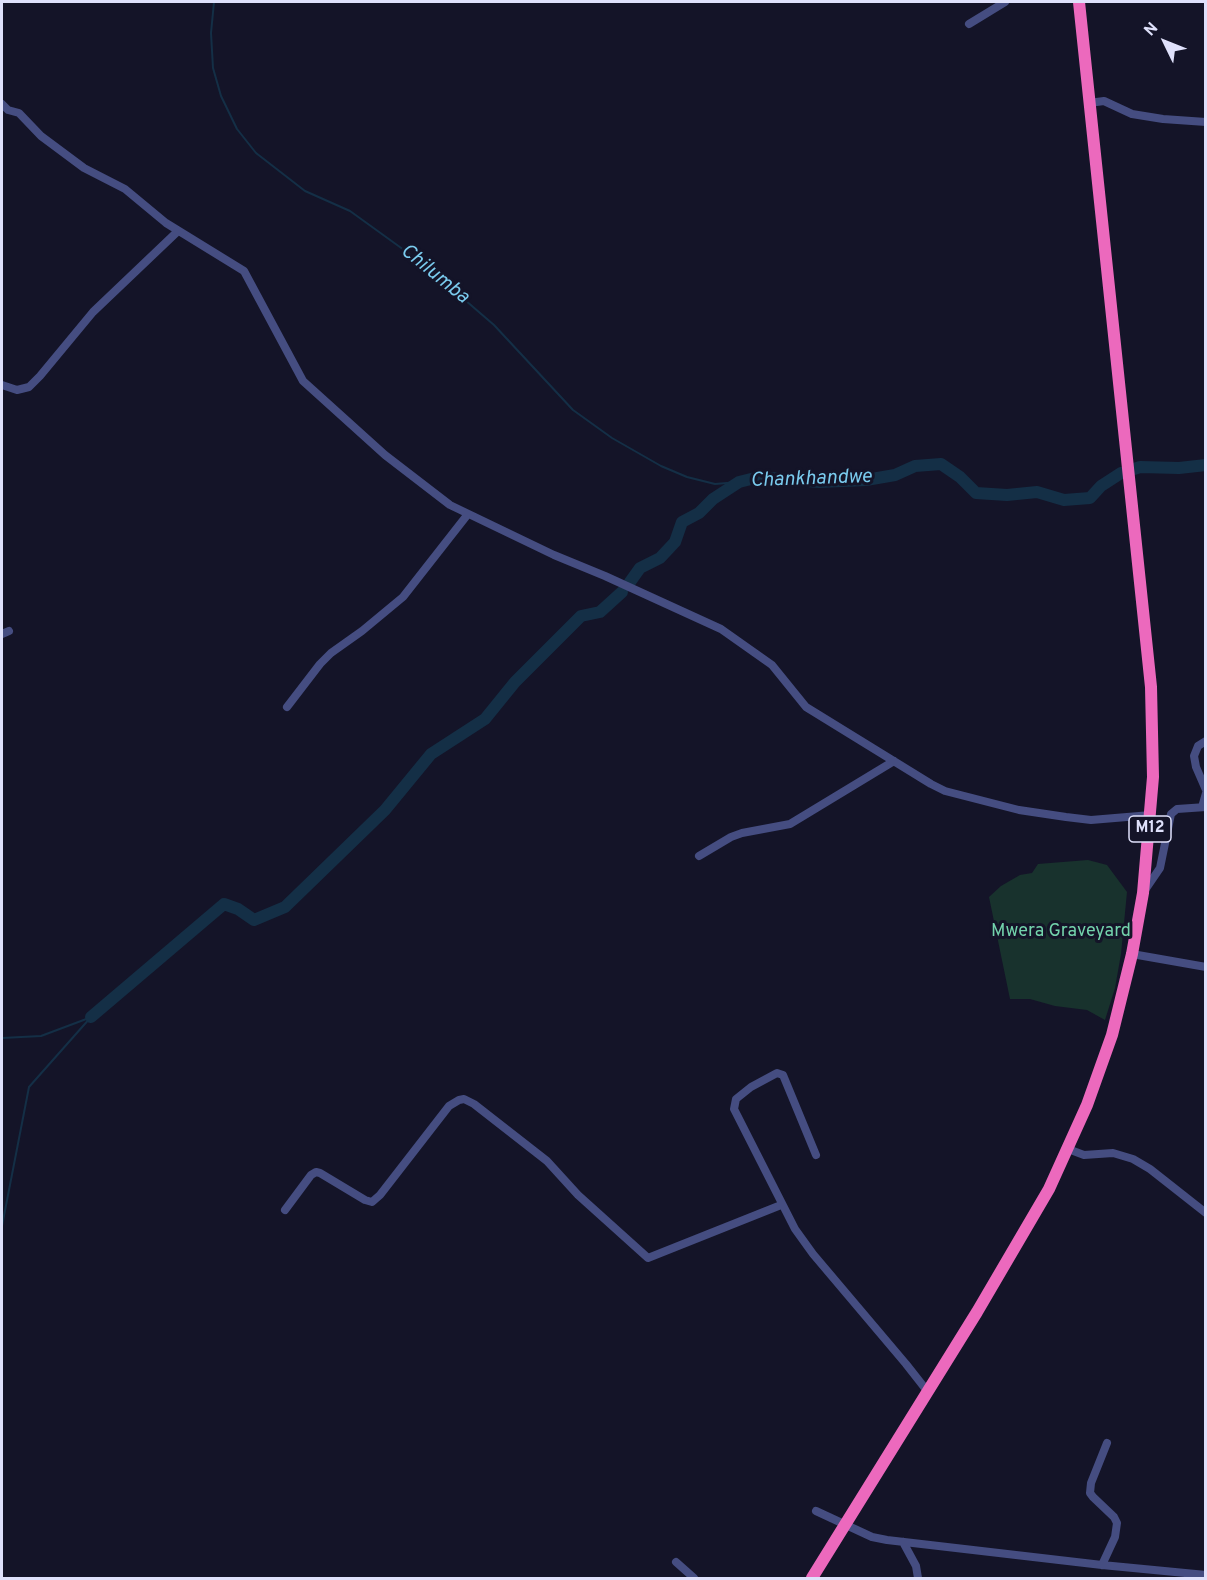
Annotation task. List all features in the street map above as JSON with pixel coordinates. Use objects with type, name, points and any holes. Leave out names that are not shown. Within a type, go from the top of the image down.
[{"type":"highway","name":"M12","points":[[812,1578],[1030,1224],[1068,1149],[1112,1035],[1132,954],[1143,893],[1153,777],[1151,687],[1079,2]]},
{"type":"street","points":[[969,24],[1005,2]]},
{"type":"street","points":[[1089,103],[1104,101],[1132,114],[1206,122]]},
{"type":"street","points":[[2,104],[8,110],[19,113],[41,136],[84,168],[125,189],[166,223],[244,271],[303,381],[385,455],[437,496],[468,514],[554,555],[721,629],[772,665],[806,707],[945,790],[1019,810],[1091,820],[1151,815]]},
{"type":"street","points":[[2,385],[23,390],[34,381],[93,312],[178,231]]},
{"type":"street","points":[[287,707],[320,664],[403,597],[468,514]]},
{"type":"street","points":[[1143,893],[1160,868],[1171,814],[1177,809],[1204,807],[1206,791],[1194,756],[1198,746],[1206,741]]},
{"type":"street","points":[[699,856],[742,833],[790,824],[894,761]]},
{"type":"street","points":[[1132,954],[1206,967]]},
{"type":"street","points":[[816,1155],[783,1075],[777,1073],[751,1087],[736,1099],[734,1109],[782,1205],[813,1254],[928,1392]]},
{"type":"street","points":[[285,1210],[311,1175],[316,1172],[372,1202],[449,1106],[464,1099],[474,1104],[547,1161],[578,1195],[648,1258],[782,1205]]},
{"type":"street","points":[[1068,1149],[1084,1155],[1113,1153],[1133,1159],[1150,1169],[1206,1213]]},
{"type":"street","points":[[1102,1565],[1115,1537],[1117,1523],[1090,1493],[1091,1483],[1107,1443]]},
{"type":"street","points":[[816,1511],[872,1537],[1102,1565],[1206,1575]]},
{"type":"street","points":[[903,1542],[916,1566],[918,1578]]},
{"type":"street","points":[[676,1562],[694,1578]]},
{"type":"green space","name":"Mwera Graveyard","points":[[1088,860],[1107,865],[1127,892],[1121,954],[1115,988],[1105,1020],[1087,1010],[1055,1006],[1030,999],[1010,999],[989,897],[1001,886],[1020,875],[1032,873],[1038,864]]},
{"type":"waterway","name":"Chilumba","points":[[214,2],[211,33],[213,68],[221,96],[237,129],[256,153],[305,191],[350,211],[422,263],[494,325],[573,410],[612,438],[661,466],[687,477],[715,484],[739,482]]},
{"type":"waterway","name":"Chankhandwe","points":[[630,582],[640,568],[660,558],[675,542],[682,522],[699,513],[713,499],[739,482],[759,477],[819,482],[866,480],[895,475],[915,466],[941,464],[960,477],[976,493],[1007,495],[1037,492],[1064,500],[1090,498],[1101,486],[1121,473]]},
{"type":"waterway","name":"Chankhandwe","points":[[1134,469],[1206,465]]},
{"type":"waterway","points":[[91,1017],[224,904],[238,909],[254,920],[285,907],[385,810],[431,754],[485,719],[515,682],[581,616],[600,612],[622,592]]},
{"type":"waterway","points":[[2,1226],[29,1087],[91,1017]]},
{"type":"waterway","points":[[2,1038],[41,1036],[89,1018]]}]
